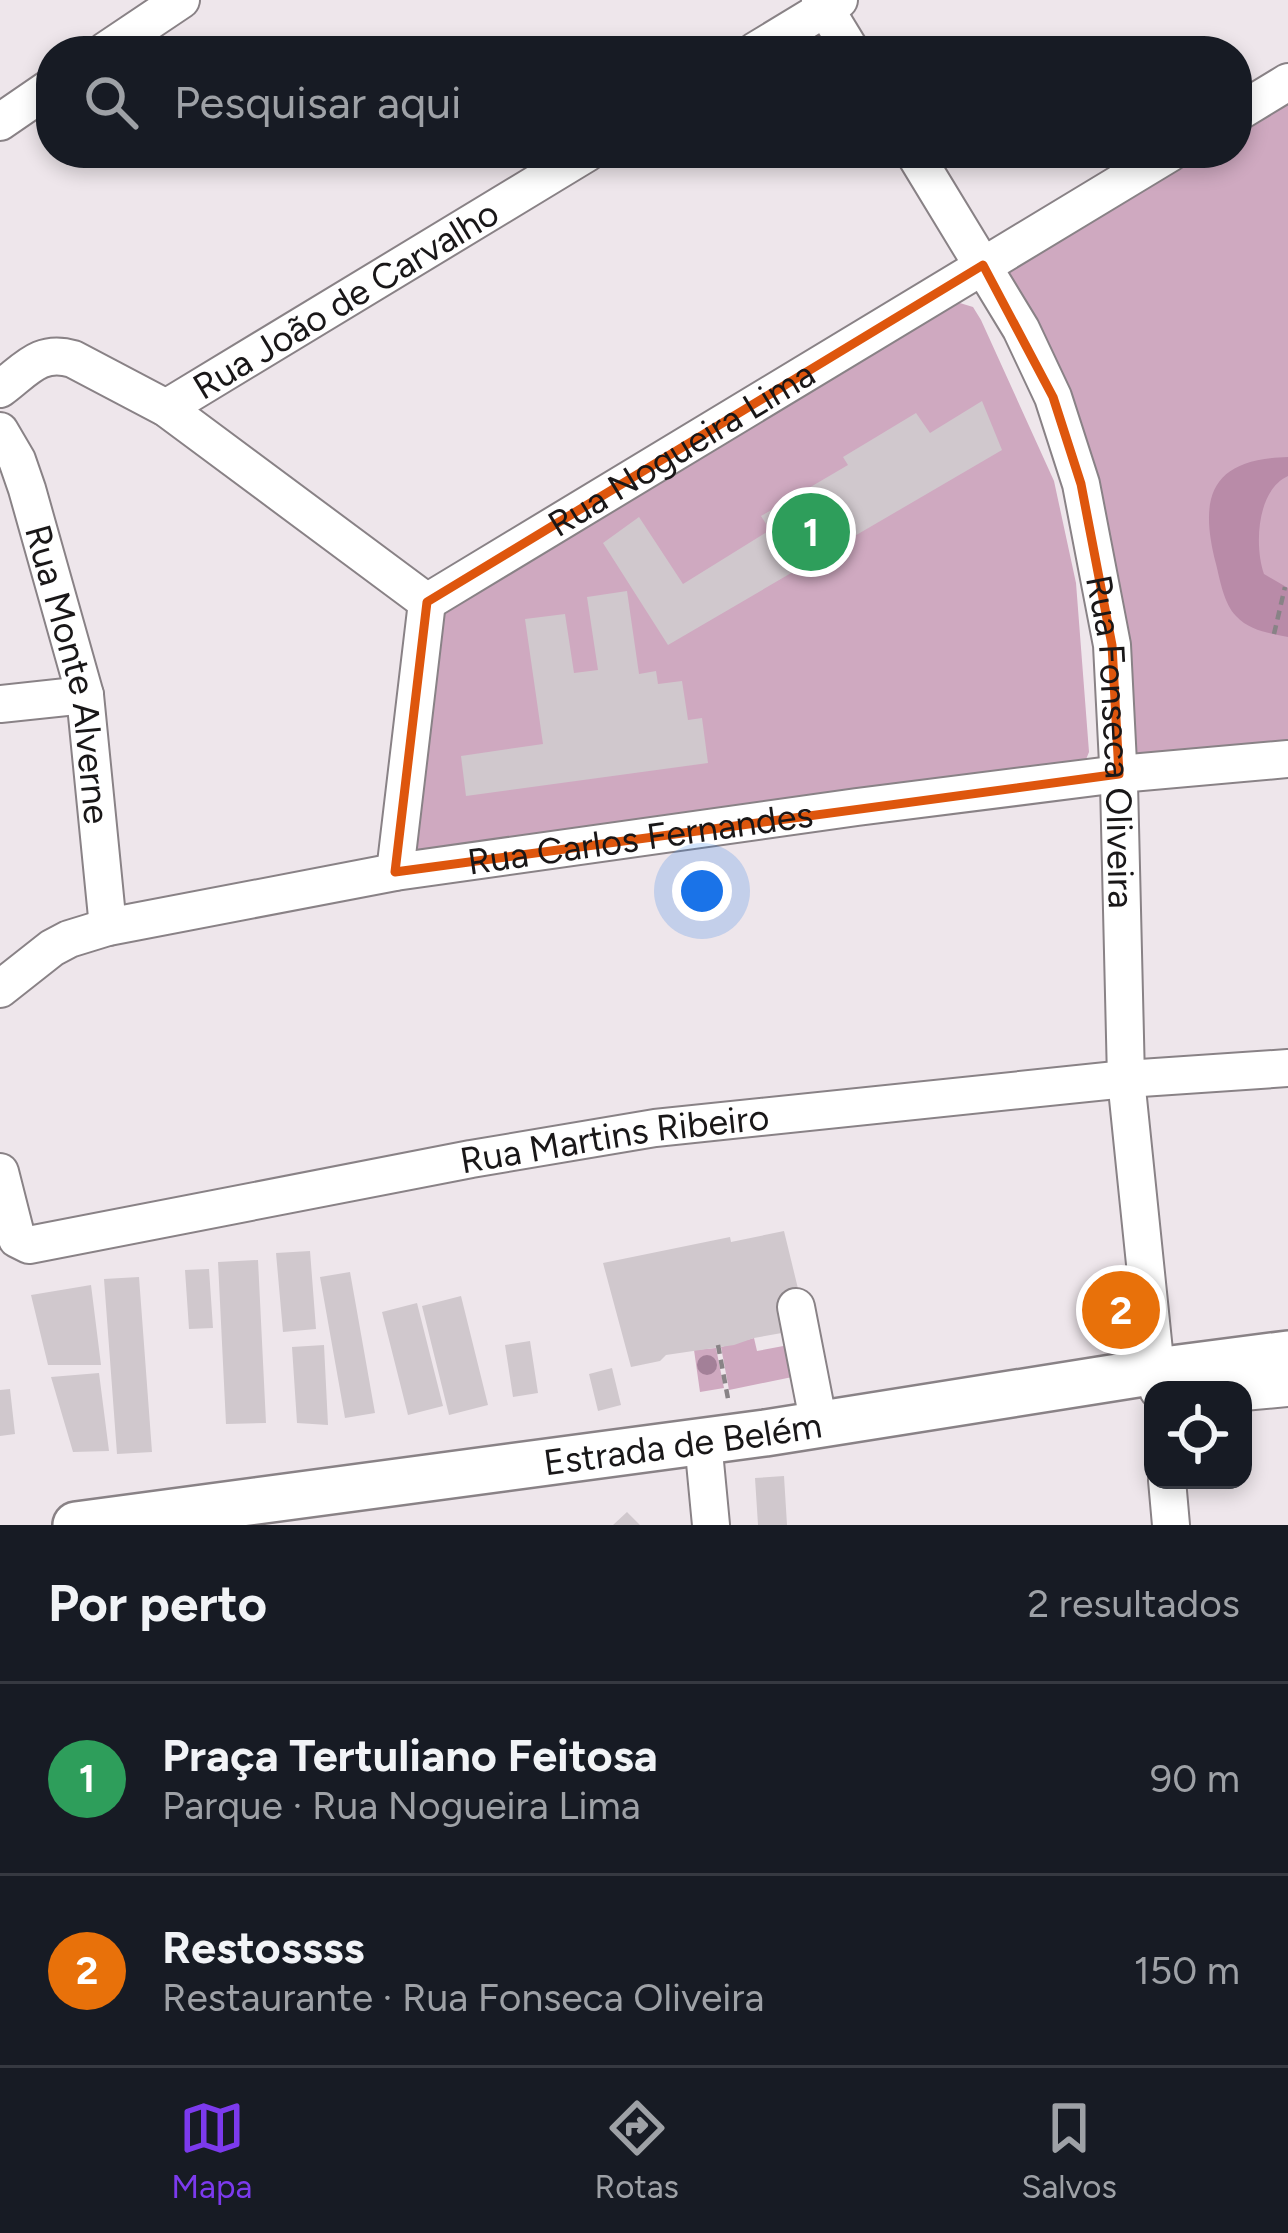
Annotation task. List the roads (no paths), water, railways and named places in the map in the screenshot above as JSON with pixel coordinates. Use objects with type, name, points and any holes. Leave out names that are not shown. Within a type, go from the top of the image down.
[{"type":"main road","name":"Estrada de Belém","points":[[76,1525],[1157,1380],[1288,1354]]},
{"type":"street","points":[[127,36],[181,0]]},
{"type":"street","points":[[778,36],[828,3],[844,36]]},
{"type":"street","points":[[1252,104],[1288,82]]},
{"type":"street","points":[[0,122],[36,97]]},
{"type":"street","name":"Rua João de Carvalho","points":[[166,408],[562,168]]},
{"type":"street","name":"Rua Fonseca Oliveira","points":[[923,168],[1021,329],[1053,397],[1081,484],[1112,645],[1126,1078],[1157,1380]]},
{"type":"street","name":"Rua Nogueira Lima","points":[[427,602],[1145,168]]},
{"type":"street","points":[[0,389],[44,356],[73,358],[166,408],[427,602],[395,872]]},
{"type":"street","name":"Rua Monte Alverne","points":[[0,431],[27,489],[85,695],[107,927]]},
{"type":"street","points":[[0,704],[85,695]]},
{"type":"street","name":"Rua Carlos Fernandes","points":[[4,986],[52,948],[107,927],[395,872],[834,810],[1119,774],[1288,759]]},
{"type":"street","name":"Rua Martins Ribeiro","points":[[0,1172],[17,1238],[29,1245],[655,1128],[1126,1078],[1288,1069]]},
{"type":"street","points":[[796,1307],[819,1425]]},
{"type":"street","points":[[1252,1391],[1288,1388]]},
{"type":"street","points":[[711,1525],[720,1439]]},
{"type":"street","points":[[1168,1489],[1171,1525]]},
{"type":"place","name":"Praça Tertuliano Feitosa","points":[[811,532]]},
{"type":"place","name":"Restossss","points":[[1121,1310]]}]
